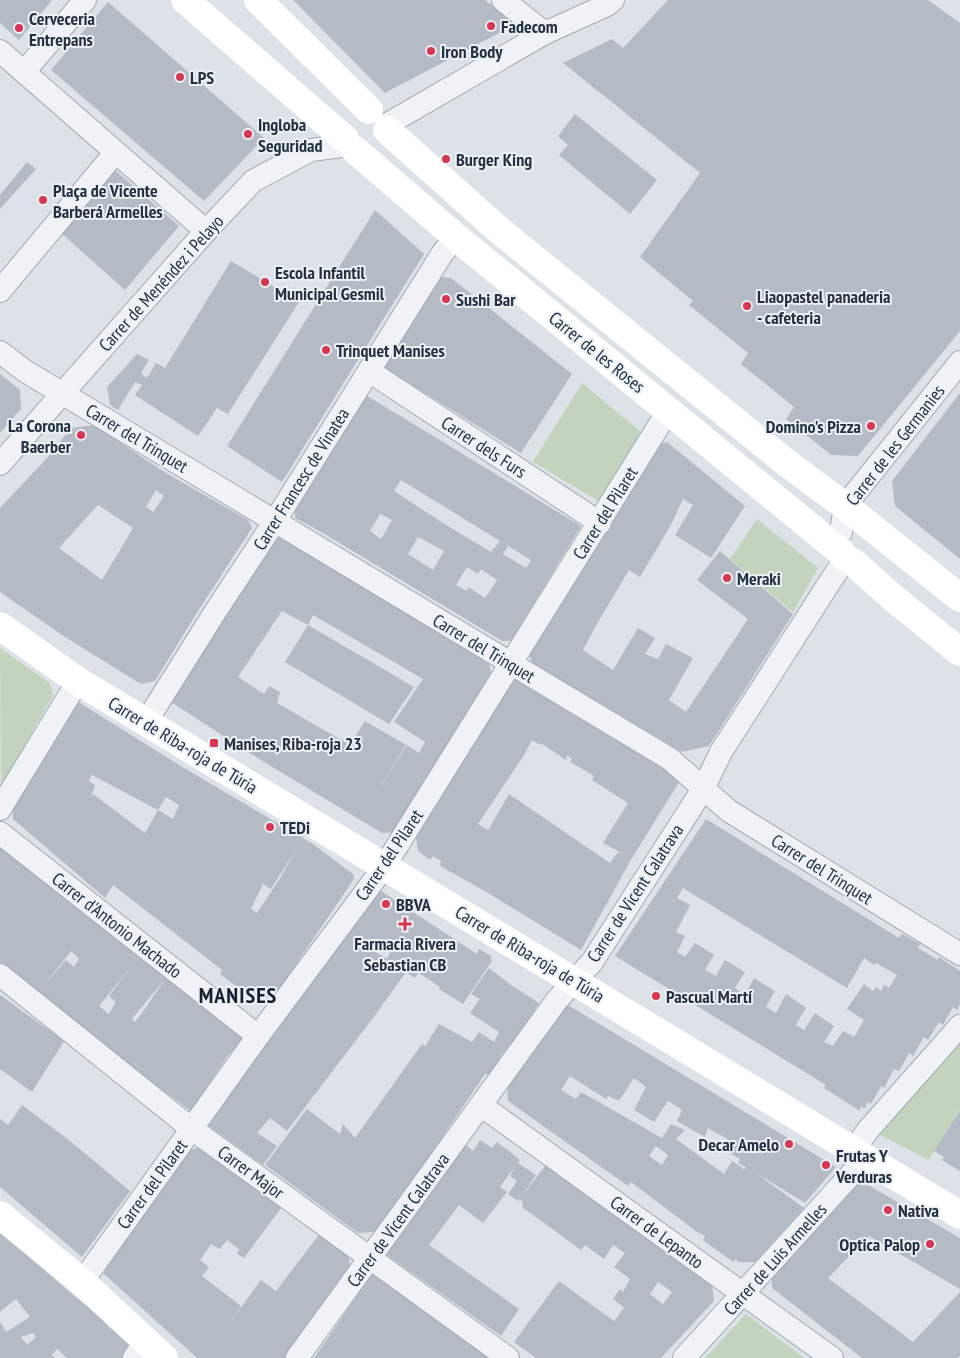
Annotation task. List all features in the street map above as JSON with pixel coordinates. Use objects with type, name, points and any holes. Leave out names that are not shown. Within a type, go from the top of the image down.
[{"type":"main road","name":"Carrer de les Roses","points":[[185,0],[456,237],[668,411],[852,537],[960,598]]},
{"type":"main road","name":"Carrer de les Roses","points":[[258,0],[380,122],[500,232],[788,464],[852,537],[892,597],[960,652]]},
{"type":"main road","points":[[354,113],[380,122],[385,140],[376,150],[362,153],[350,145],[345,124],[354,113]]},
{"type":"main road","name":"Carrer de Riba-roja de Túria","points":[[0,626],[78,680],[146,722],[960,1215]]},
{"type":"main road","points":[[0,1215],[82,1282],[148,1352]]},
{"type":"street","points":[[24,72],[85,0]]},
{"type":"street","points":[[503,0],[545,33]]},
{"type":"street","points":[[380,122],[545,33],[607,5],[613,0]]},
{"type":"street","points":[[0,51],[206,231]]},
{"type":"street","name":"Carrer de Menéndez i Pelayo","points":[[0,464],[206,231],[253,181],[311,150],[350,145]]},
{"type":"street","points":[[0,291],[115,153]]},
{"type":"street","name":"Carrer Francesc de Vinatea","points":[[146,722],[275,521],[442,254],[456,237]]},
{"type":"street","name":"Carrer del Trinquet","points":[[0,352],[25,371],[670,759],[729,811],[960,954]]},
{"type":"street","name":"Carrer de les Germanies","points":[[852,537],[960,362]]},
{"type":"street","name":"Carrer dels Furs","points":[[369,371],[600,523]]},
{"type":"street","name":"Carrer del Pilaret","points":[[82,1282],[258,1036],[384,867],[668,411]]},
{"type":"street","name":"Carrer de Vicent Calatrava","points":[[297,1358],[482,1106],[557,1000],[592,962],[703,789],[722,752],[852,537]]},
{"type":"street","points":[[0,809],[78,680]]},
{"type":"street","name":"Carrer d'Antonio Machado","points":[[0,833],[258,1036]]},
{"type":"street","name":"Carrer Major","points":[[0,975],[192,1129],[508,1358]]},
{"type":"street","name":"Carrer de Luis Armelles","points":[[684,1358],[743,1294],[859,1155],[868,1130],[960,1026]]},
{"type":"street","name":"Carrer de Lepanto","points":[[482,1106],[832,1358]]},
{"type":"green space","points":[[582,383],[641,432],[600,502],[533,462]]},
{"type":"green space","points":[[757,519],[818,568],[793,612],[730,559]]},
{"type":"green space","points":[[0,648],[50,683],[53,695],[1,787]]},
{"type":"green space","points":[[960,1041],[960,1108],[929,1160],[878,1134]]},
{"type":"green space","points":[[746,1314],[804,1358],[705,1358]]},
{"type":"building","points":[[0,0],[52,0],[19,40],[0,23]]},
{"type":"building","points":[[293,0],[485,0],[516,24],[385,93]]},
{"type":"building","points":[[668,0],[928,0],[960,23],[960,331],[858,456],[831,455],[786,419],[794,407],[741,364],[748,353],[689,305],[693,301],[640,257],[700,173],[563,63],[612,39],[623,48]]},
{"type":"building","points":[[108,2],[264,138],[204,201],[51,70]]},
{"type":"building","points":[[575,114],[657,180],[630,214],[559,155],[568,145],[558,136]]},
{"type":"building","points":[[27,162],[36,169],[0,209],[0,195]]},
{"type":"building","points":[[115,170],[179,226],[125,290],[59,231]]},
{"type":"building","name":"Trinquet Manises","points":[[375,210],[424,254],[282,482],[227,446]]},
{"type":"building","points":[[231,261],[299,302],[228,414],[217,408],[198,436],[135,395],[142,385],[135,382],[118,410],[110,405],[107,387],[137,354],[149,360],[141,373],[147,378],[156,363],[165,368]]},
{"type":"building","points":[[439,277],[451,278],[572,374],[521,453],[383,367]]},
{"type":"building","points":[[0,374],[20,390],[21,409],[0,433]]},
{"type":"building","points":[[960,393],[960,559],[895,506],[892,481]]},
{"type":"building","points":[[364,394],[581,526],[511,641],[502,641],[295,518],[295,502]],"holes":[[[401,480],[500,541],[491,552],[394,491]],[[380,514],[392,520],[381,539],[370,531]],[[418,537],[444,551],[433,570],[408,554]],[[508,546],[531,560],[526,568],[503,554]],[[467,567],[478,574],[481,569],[497,580],[485,598],[468,587],[467,591],[456,585]]]},
{"type":"building","points":[[94,425],[166,473],[248,520],[252,528],[155,681],[141,684],[65,637],[0,592],[0,508],[47,458],[71,428]],"holes":[[[156,490],[164,496],[153,512],[146,507]],[[98,505],[133,528],[102,580],[59,548]]]},
{"type":"building","points":[[667,442],[745,506],[711,558],[675,535],[693,505],[683,499],[672,523],[640,577],[629,570],[583,650],[613,670],[638,628],[655,638],[645,654],[658,659],[666,644],[693,658],[669,700],[686,712],[748,619],[697,580],[720,551],[793,614],[709,746],[682,752],[532,663],[529,653],[657,445]]},
{"type":"building","points":[[286,536],[487,656],[491,672],[397,832],[382,833],[259,759],[171,702],[270,537]],"holes":[[[282,611],[308,625],[313,615],[423,679],[394,722],[425,742],[419,753],[407,745],[371,801],[406,745],[365,721],[350,745],[277,703],[280,692],[269,686],[264,694],[238,677]]]},
{"type":"building","points":[[308,625],[414,687],[389,724],[285,662]]},
{"type":"building","points":[[515,675],[683,776],[632,858],[581,950],[440,866],[441,861],[433,856],[430,860],[418,851],[415,831]],"holes":[[[532,740],[540,745],[541,743],[566,760],[567,755],[572,759],[570,762],[594,776],[592,780],[628,803],[603,843],[627,856],[618,852],[610,863],[509,794],[488,830],[478,824]]]},
{"type":"building","points":[[73,703],[80,703],[184,768],[313,844],[353,874],[354,879],[270,1003],[257,1002],[220,974],[222,970],[113,885],[105,898],[13,819],[12,806]],"holes":[[[92,775],[158,810],[145,833],[93,794],[91,797],[95,785],[89,781]],[[166,797],[179,805],[173,819],[158,810]],[[296,850],[257,913],[251,909],[263,884],[271,889]]]},
{"type":"building","points":[[706,819],[899,938],[902,934],[920,944],[918,948],[938,960],[939,957],[960,971],[960,1004],[957,1010],[953,1007],[943,1025],[939,1022],[928,1040],[924,1037],[913,1056],[909,1053],[899,1071],[894,1069],[884,1088],[881,1086],[871,1104],[868,1102],[864,1109],[861,1106],[860,1111],[824,1088],[826,1085],[615,956]],"holes":[[[683,888],[847,988],[864,958],[874,965],[876,963],[897,975],[889,988],[884,985],[881,991],[876,987],[873,991],[864,984],[847,1009],[864,1020],[854,1037],[843,1031],[833,1046],[824,1042],[834,1026],[815,1013],[804,1030],[796,1025],[806,1008],[786,994],[776,1013],[766,1007],[775,991],[754,978],[745,995],[735,988],[745,972],[725,960],[716,976],[705,970],[714,955],[695,943],[685,957],[677,952],[685,936],[676,932],[690,905],[677,898]]]},
{"type":"building","points":[[0,841],[247,1034],[227,1057],[191,1111],[131,1067],[0,963]],"holes":[[[71,951],[79,959],[74,967],[66,960],[46,983]],[[131,967],[109,996],[116,1002],[109,1014],[99,1006]],[[165,979],[135,1022],[132,1019]]]},
{"type":"building","points":[[378,889],[477,954],[479,949],[491,956],[492,961],[463,1004],[439,989],[440,987],[419,973],[414,978],[406,972],[287,1131],[270,1118],[257,1133],[277,1146],[263,1165],[205,1123],[266,1040],[280,1025],[319,973],[317,972]],"holes":[[[374,939],[392,949],[387,959],[369,948]]]},
{"type":"building","points":[[489,968],[539,1003],[524,1027],[499,1058],[502,1059],[491,1075],[485,1074],[377,1232],[358,1233],[265,1165],[307,1109],[340,1134],[343,1124],[355,1138],[422,1044],[425,1046],[439,1024],[472,1042],[479,1032],[494,1042],[499,1032],[470,1013],[480,999],[471,994]]},
{"type":"building","points":[[0,995],[64,1041],[32,1092],[0,1069]]},
{"type":"building","points":[[563,1002],[836,1167],[805,1203],[756,1173],[804,1208],[755,1262],[738,1262],[736,1259],[733,1262],[703,1240],[705,1236],[631,1182],[628,1186],[508,1101],[507,1081]],"holes":[[[570,1076],[606,1099],[608,1096],[619,1101],[634,1078],[646,1087],[634,1110],[654,1122],[668,1101],[682,1110],[677,1121],[705,1137],[708,1128],[732,1142],[725,1150],[740,1159],[738,1163],[746,1167],[744,1169],[732,1161],[724,1174],[676,1139],[685,1130],[671,1124],[662,1138],[581,1092],[576,1099],[561,1090]],[[656,1146],[668,1155],[662,1165],[649,1156]]]},
{"type":"building","points":[[22,1105],[69,1140],[130,1191],[82,1257],[0,1187],[0,1119],[8,1125]]},
{"type":"building","points":[[960,1110],[960,1171],[942,1160],[944,1157],[934,1151]]},
{"type":"building","points":[[480,1140],[492,1148],[497,1142],[520,1160],[518,1163],[536,1175],[523,1195],[546,1165],[712,1285],[714,1301],[661,1358],[536,1358],[514,1342],[559,1281],[614,1321],[624,1308],[613,1299],[620,1289],[623,1292],[630,1279],[614,1267],[625,1253],[613,1245],[604,1259],[585,1245],[581,1250],[522,1207],[523,1202],[508,1194],[517,1181],[510,1176],[516,1165],[500,1187],[507,1192],[483,1223],[459,1205],[429,1245],[519,1309],[501,1336],[383,1252],[465,1144],[473,1151]],"holes":[[[658,1282],[672,1292],[663,1304],[650,1294]]]},
{"type":"building","points":[[203,1147],[281,1208],[244,1258],[237,1254],[239,1249],[227,1240],[220,1249],[211,1244],[200,1260],[209,1267],[202,1276],[241,1306],[228,1325],[261,1280],[276,1291],[321,1232],[348,1254],[351,1271],[287,1358],[197,1358],[104,1274],[107,1264],[189,1150]]},
{"type":"building","points":[[852,1183],[868,1185],[960,1238],[960,1289],[869,1236],[828,1278],[913,1342],[960,1292],[960,1356],[958,1358],[862,1358],[772,1288],[772,1278]]},
{"type":"building","points":[[0,1231],[73,1295],[110,1324],[108,1328],[111,1326],[132,1343],[122,1358],[67,1358],[57,1349],[52,1355],[55,1358],[0,1358],[0,1322],[6,1332],[30,1317],[16,1299],[0,1312]],"holes":[[[33,1333],[36,1337],[27,1345],[21,1337]]]},
{"type":"building","points":[[372,1274],[489,1358],[314,1358]]},
{"type":"place","name":"Fadecom","points":[[491,26]]},
{"type":"place","name":"Cerveceria Entrepans","points":[[19,28]]},
{"type":"place","name":"Iron Body","points":[[431,51]]},
{"type":"place","name":"LPS","points":[[180,77]]},
{"type":"place","name":"Ingloba Seguridad","points":[[248,134]]},
{"type":"place","name":"Burger King","points":[[446,159]]},
{"type":"place","name":"Plaça de Vicente Barberá Armelles","points":[[43,200]]},
{"type":"place","name":"Escola Infantil Municipal Gesmil","points":[[265,282]]},
{"type":"place","name":"Sushi Bar","points":[[446,299]]},
{"type":"place","name":"Liaopastel panaderia - cafeteria","points":[[747,306]]},
{"type":"place","name":"Trinquet Manises","points":[[326,350]]},
{"type":"place","name":"Domino's Pizza","points":[[871,426]]},
{"type":"place","name":"La Corona Baerber","points":[[81,435]]},
{"type":"place","name":"Meraki","points":[[727,578]]},
{"type":"place","name":"Manises, Riba-roja 23","points":[[214,743]]},
{"type":"place","name":"TEDi","points":[[270,827]]},
{"type":"place","name":"BBVA","points":[[386,904]]},
{"type":"place","name":"Farmacia Rivera Sebastian CB","points":[[405,924]]},
{"type":"place","name":"Pascual Martí","points":[[656,996]]},
{"type":"place","name":"Decar Amelo","points":[[789,1144]]},
{"type":"place","name":"Frutas Y Verduras","points":[[826,1165]]},
{"type":"place","name":"Nativa","points":[[888,1210]]},
{"type":"place","name":"Optica Palop","points":[[930,1244]]},
{"type":"district","name":"MANISES","points":[[238,995]]}]
